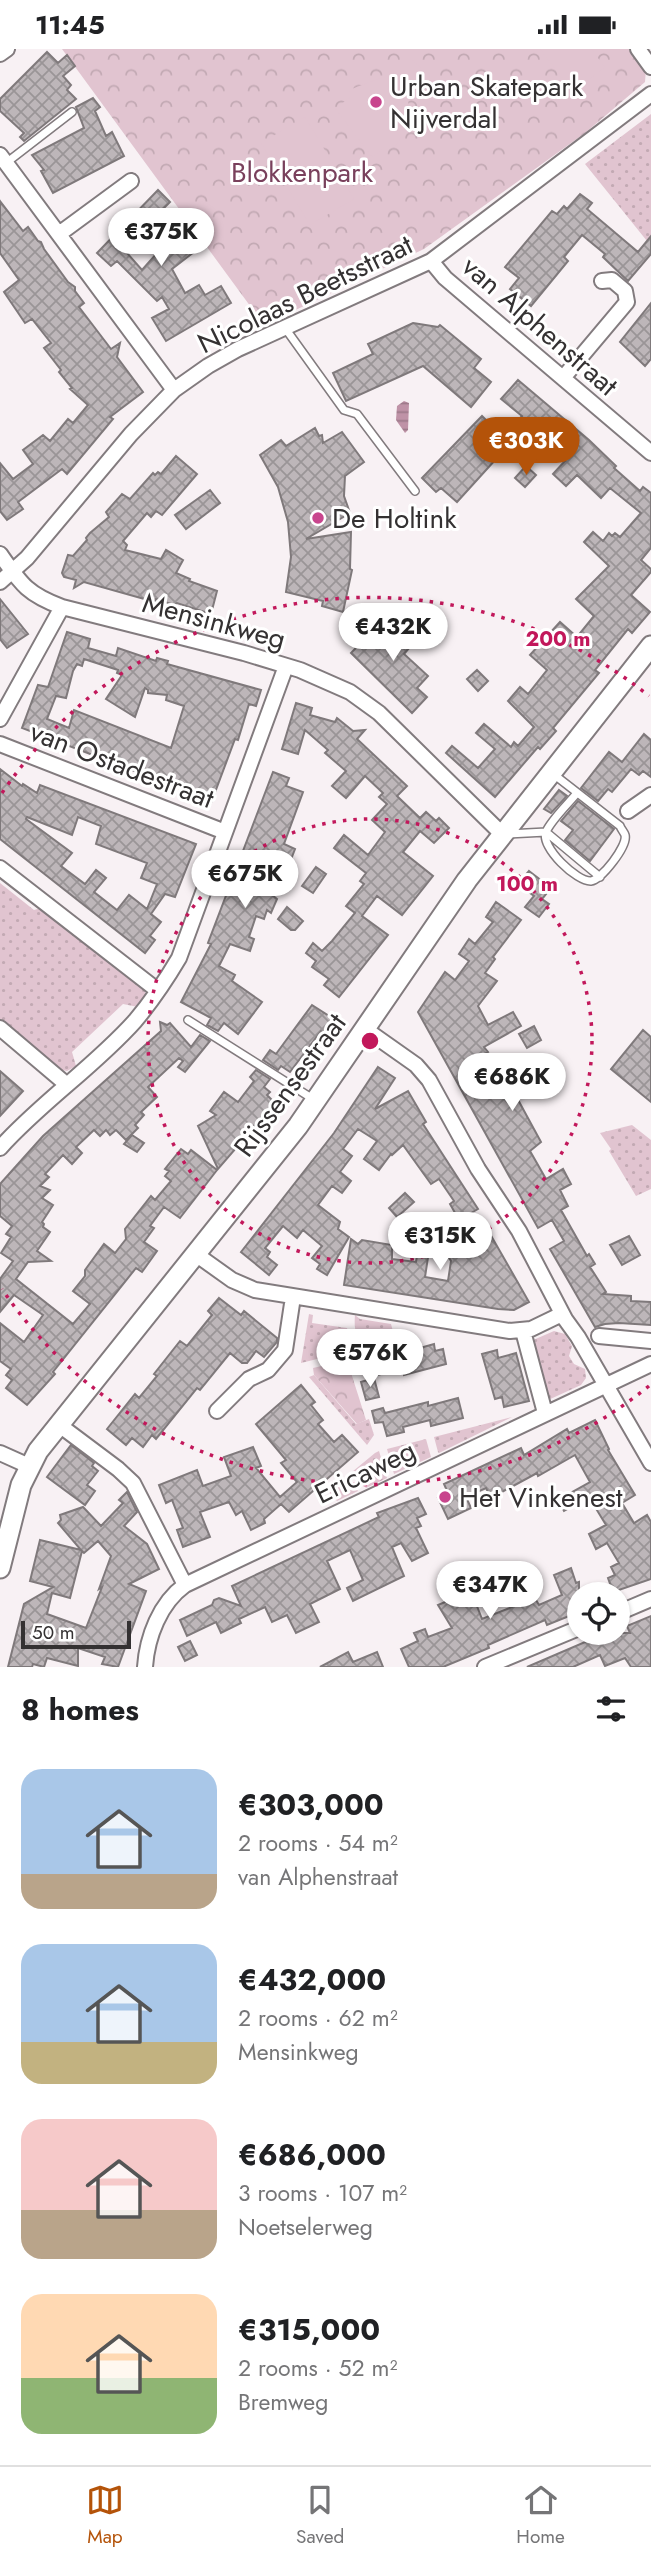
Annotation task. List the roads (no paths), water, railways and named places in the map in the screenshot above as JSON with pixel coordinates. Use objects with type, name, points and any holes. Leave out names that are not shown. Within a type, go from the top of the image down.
[{"type":"main road","name":"Rijssensestraat","points":[[0,1568],[18,1493],[29,1466],[58,1424],[197,1255],[317,1101],[467,880],[651,646]]},
{"type":"street","points":[[0,54],[7,49]]},
{"type":"street","points":[[638,49],[651,67]]},
{"type":"street","name":"Nicolaas Beetsstraat","points":[[0,582],[37,548],[131,434],[174,390],[221,358],[430,261],[651,94]]},
{"type":"street","points":[[3,159],[174,390]]},
{"type":"street","points":[[59,234],[131,181]]},
{"type":"street","name":"van Alphenstraat","points":[[430,261],[444,278],[651,453]]},
{"type":"street","points":[[563,378],[626,302],[625,291],[612,280],[602,281]]},
{"type":"street","name":"Mensinkweg","points":[[0,555],[35,596],[62,607],[286,666],[351,692],[379,713],[503,835]]},
{"type":"street","points":[[0,719],[62,607]]},
{"type":"street","points":[[0,1148],[65,1084],[126,1030],[179,958],[286,666]]},
{"type":"street","name":"van Ostadestraat","points":[[0,744],[225,832]]},
{"type":"street","points":[[628,811],[651,795]]},
{"type":"street","points":[[0,869],[158,990]]},
{"type":"street","points":[[0,1028],[65,1084]]},
{"type":"street","points":[[365,1029],[416,1065],[429,1080],[478,1169],[519,1231],[562,1314],[651,1463]]},
{"type":"street","points":[[197,1255],[239,1284],[293,1297],[510,1331],[523,1331],[539,1326],[562,1314]]},
{"type":"street","points":[[217,1411],[249,1379],[268,1370],[285,1350],[293,1297]]},
{"type":"street","points":[[523,1331],[545,1413]]},
{"type":"street","points":[[599,1336],[651,1341]]},
{"type":"street","name":"Ericaweg","points":[[145,1667],[146,1651],[159,1616],[173,1594],[185,1585],[651,1364]]},
{"type":"street","points":[[58,1424],[126,1476],[139,1493],[185,1585]]},
{"type":"street","points":[[0,1453],[29,1466]]},
{"type":"street","points":[[630,1608],[651,1599]]},
{"type":"street","points":[[485,1667],[567,1634]]},
{"type":"lane","points":[[3,159],[72,112]]},
{"type":"lane","points":[[285,328],[344,410],[357,414],[415,491]]},
{"type":"lane","points":[[552,772],[620,825],[625,835],[625,845],[600,877],[592,881],[585,880],[553,855],[545,842],[545,832],[577,793]]},
{"type":"lane","points":[[503,835],[545,832],[600,877]]},
{"type":"lane","points":[[188,1020],[317,1101]]},
{"type":"place","name":"Urban Skatepark Nijverdal","points":[[376,102]]},
{"type":"place","name":"De Holtink","points":[[318,518]]},
{"type":"place","name":"Het Vinkenest","points":[[445,1497]]},
{"type":"park label","name":"Blokkenpark","points":[[302,172]]}]
